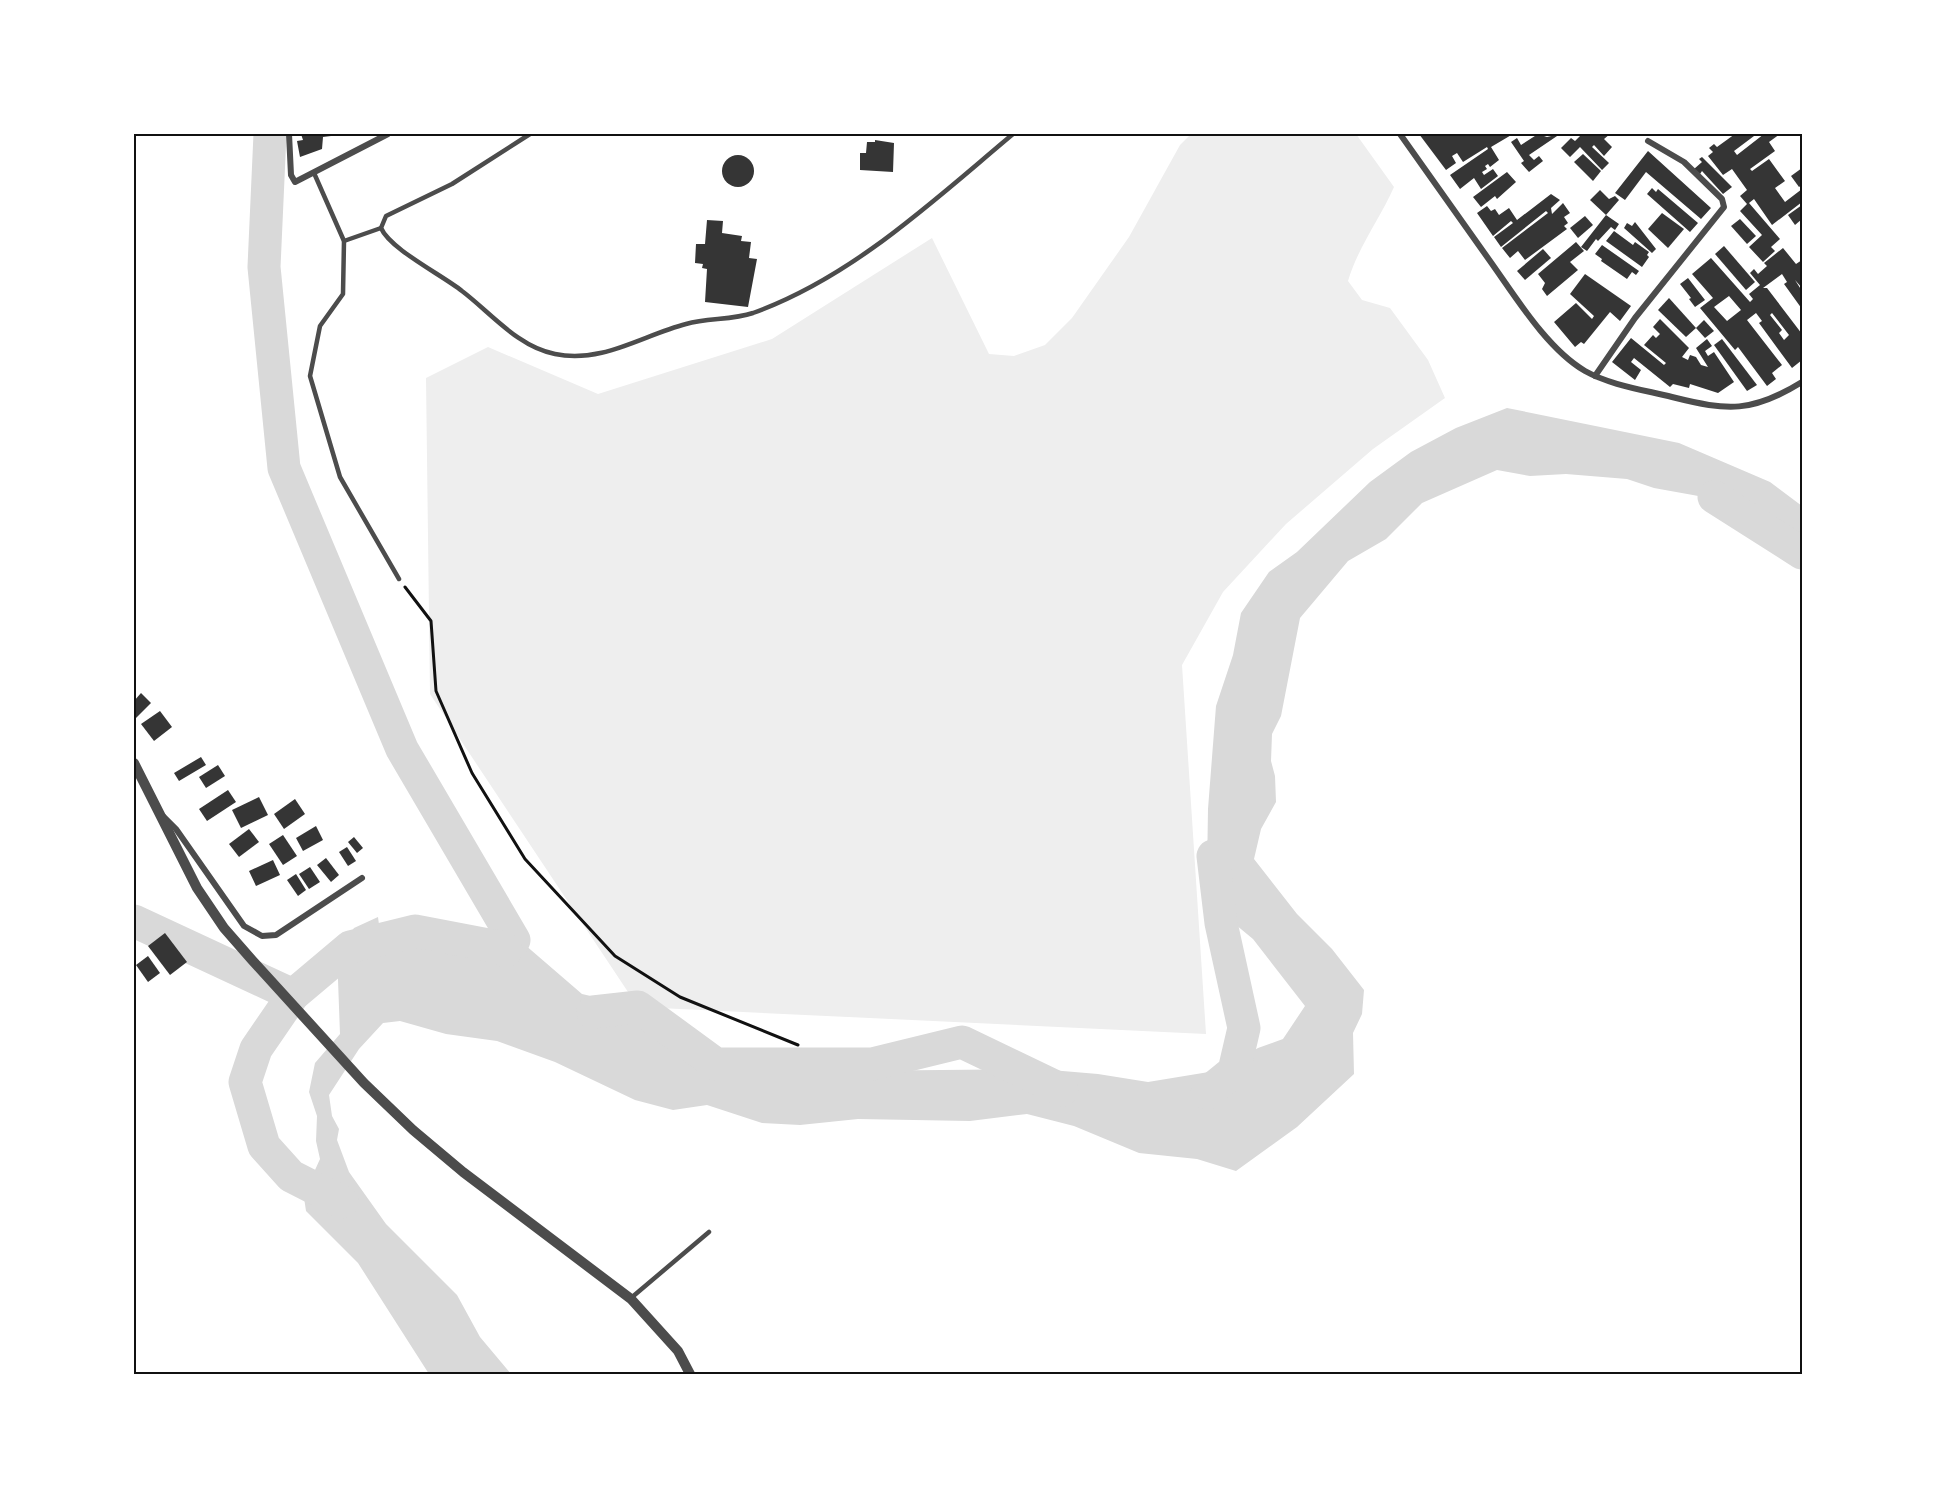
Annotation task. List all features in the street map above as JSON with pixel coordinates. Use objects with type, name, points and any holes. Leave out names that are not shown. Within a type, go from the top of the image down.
[{"type":"street","points":[[289,134],[291,175],[296,182],[388,134]]},
{"type":"street","points":[[1400,134],[1540,328],[1571,362],[1595,376],[1705,406],[1738,408],[1763,402],[1803,382]]},
{"type":"street","points":[[1595,376],[1635,318],[1724,207],[1722,199],[1684,162],[1648,141]]},
{"type":"street","points":[[134,763],[197,888],[224,928],[252,960],[364,1083],[463,1173],[631,1299],[678,1351],[690,1374]]},
{"type":"street","points":[[158,811],[176,829],[244,926],[262,936],[276,935],[362,878]]},
{"type":"lane","points":[[344,241],[381,228],[386,216],[453,184],[530,134]]},
{"type":"lane","points":[[381,228],[391,243],[446,278],[507,329],[535,347],[554,354],[575,356],[610,351],[686,324],[750,314],[843,269],[1013,134]]},
{"type":"lane","points":[[314,173],[344,241],[343,294],[320,326],[310,376],[340,477],[399,579]]},
{"type":"lane","points":[[631,1299],[709,1232]]},
{"type":"path","points":[[399,579],[431,621],[436,691],[472,773],[525,859],[615,956],[680,997],[798,1045]]},
{"type":"shaded area","points":[[1191,134],[1356,134],[1394,187],[1357,256],[1348,281],[1362,300],[1390,308],[1428,360],[1445,398],[1373,449],[1286,524],[1223,592],[1182,665],[1206,1034],[638,1007],[430,694],[426,378],[488,347],[598,394],[772,339],[932,238],[989,354],[1014,356],[1045,345],[1072,318],[1129,237],[1180,145]]},
{"type":"shaded area","points":[[1507,408],[1679,443],[1770,482],[1802,506],[1802,542],[1794,535],[1742,517],[1715,499],[1654,488],[1627,479],[1566,474],[1530,476],[1497,470],[1422,503],[1386,539],[1348,561],[1300,618],[1281,716],[1272,734],[1271,761],[1275,776],[1276,802],[1261,829],[1254,859],[1297,914],[1332,949],[1364,990],[1362,1014],[1353,1033],[1354,1074],[1297,1127],[1236,1171],[1197,1159],[1139,1153],[1074,1126],[1027,1114],[970,1121],[858,1119],[800,1125],[762,1123],[707,1105],[673,1110],[635,1100],[555,1062],[497,1041],[446,1034],[400,1021],[383,1023],[359,1049],[329,1095],[332,1116],[339,1129],[337,1140],[349,1172],[386,1224],[457,1295],[480,1337],[511,1374],[429,1374],[358,1263],[306,1211],[302,1184],[315,1170],[320,1159],[316,1141],[317,1116],[309,1092],[315,1063],[340,1034],[337,953],[354,928],[378,917],[381,940],[402,946],[442,948],[493,931],[524,944],[582,994],[638,1007],[678,1047],[749,1072],[1039,1069],[1098,1074],[1148,1082],[1221,1070],[1258,1048],[1283,1039],[1305,1006],[1253,939],[1224,915],[1207,871],[1208,809],[1216,706],[1233,655],[1241,613],[1269,572],[1297,552],[1370,482],[1411,452],[1456,428]]},
{"type":"building","points":[[301,134],[339,135],[323,137],[322,149],[300,157],[297,141],[303,140]]},
{"type":"building","points":[[1419,134],[1513,134],[1491,147],[1499,160],[1490,167],[1488,164],[1485,166],[1487,169],[1482,172],[1484,175],[1493,169],[1498,176],[1481,189],[1474,178],[1460,189],[1450,175],[1488,149],[1487,147],[1463,162],[1457,153],[1452,156],[1456,163],[1446,170]]},
{"type":"building","points":[[1538,134],[1547,137],[1560,134],[1529,155],[1534,160],[1539,156],[1543,161],[1529,172],[1521,163],[1524,161],[1511,142],[1517,138],[1521,145]]},
{"type":"building","points":[[1582,134],[1610,134],[1604,139],[1612,147],[1604,156],[1594,145],[1592,147],[1609,163],[1602,170],[1580,147],[1570,157],[1561,148],[1571,138],[1575,141]]},
{"type":"building","points":[[1735,134],[1754,136],[1734,151],[1737,155],[1764,134],[1780,134],[1769,142],[1775,151],[1750,169],[1752,171],[1769,159],[1785,181],[1775,188],[1785,202],[1802,189],[1802,202],[1772,225],[1754,199],[1749,203],[1780,239],[1771,247],[1775,251],[1763,262],[1749,247],[1762,235],[1740,211],[1747,204],[1740,196],[1747,190],[1732,169],[1723,175],[1708,156],[1713,152],[1709,148],[1714,144],[1717,147]]},
{"type":"building","points":[[875,140],[894,143],[893,172],[860,170],[860,153],[866,153],[867,142],[875,142]]},
{"type":"building","points":[[1648,151],[1711,208],[1701,219],[1646,172],[1625,200],[1615,193]]},
{"type":"building","points":[[1583,154],[1601,171],[1593,181],[1574,162]]},
{"type":"building","points":[[738,155],[750,159],[754,171],[750,183],[738,187],[726,183],[722,171],[726,159]]},
{"type":"building","points":[[1702,157],[1732,187],[1723,194],[1702,171],[1700,174],[1694,169],[1702,162],[1699,159]]},
{"type":"building","points":[[1802,168],[1802,185],[1799,187],[1791,176]]},
{"type":"building","points":[[1507,172],[1516,182],[1497,199],[1495,196],[1481,207],[1473,197]]},
{"type":"building","points":[[1652,188],[1656,192],[1658,189],[1698,223],[1690,232],[1647,194]]},
{"type":"building","points":[[1600,190],[1609,199],[1615,196],[1619,200],[1606,215],[1590,200]]},
{"type":"building","points":[[1551,194],[1560,200],[1551,208],[1552,214],[1563,203],[1570,213],[1564,217],[1568,223],[1564,226],[1567,229],[1525,260],[1518,251],[1510,258],[1502,248],[1548,213],[1546,211],[1501,247],[1494,237],[1513,223],[1511,221],[1493,236],[1477,213],[1487,206],[1491,211],[1495,209],[1499,215],[1509,208],[1517,220]]},
{"type":"building","points":[[1802,205],[1802,219],[1795,225],[1788,215]]},
{"type":"building","points":[[1662,213],[1684,229],[1668,248],[1648,229]]},
{"type":"building","points":[[1606,215],[1619,224],[1615,230],[1611,227],[1598,241],[1596,239],[1587,251],[1581,247]]},
{"type":"building","points":[[1585,216],[1593,225],[1578,238],[1570,228]]},
{"type":"building","points":[[1740,219],[1756,236],[1747,244],[1731,226]]},
{"type":"building","points":[[707,220],[723,221],[722,233],[742,236],[741,241],[751,242],[749,258],[757,259],[748,307],[705,302],[707,269],[702,268],[703,264],[695,263],[696,244],[705,244]]},
{"type":"building","points":[[1635,222],[1656,249],[1652,253],[1624,228],[1627,223],[1632,226]]},
{"type":"building","points":[[1614,231],[1633,245],[1635,242],[1649,252],[1647,255],[1649,257],[1642,267],[1606,241]]},
{"type":"building","points":[[1576,242],[1584,251],[1570,262],[1578,270],[1547,296],[1542,289],[1545,283],[1538,274]]},
{"type":"building","points":[[1602,245],[1639,271],[1636,275],[1632,272],[1627,279],[1601,261],[1602,259],[1595,254]]},
{"type":"building","points":[[1724,246],[1755,282],[1746,290],[1715,254]]},
{"type":"building","points":[[1783,248],[1796,264],[1802,260],[1802,288],[1795,280],[1802,291],[1802,309],[1784,284],[1787,282],[1782,274],[1763,288],[1767,288],[1802,334],[1802,360],[1792,368],[1759,323],[1762,321],[1756,313],[1747,320],[1782,365],[1772,373],[1776,379],[1767,386],[1738,347],[1735,350],[1700,308],[1713,298],[1692,274],[1711,258],[1750,302],[1753,299],[1749,294],[1760,285],[1750,273],[1754,269],[1758,274],[1767,266],[1764,263]],"holes":[[[1729,296],[1741,310],[1727,321],[1714,307]],[[1772,313],[1789,335],[1784,340],[1779,333],[1782,330],[1770,315]]]},
{"type":"building","points":[[1543,249],[1551,258],[1525,280],[1517,271]]},
{"type":"building","points":[[1585,274],[1631,306],[1620,321],[1610,312],[1584,344],[1581,342],[1575,347],[1554,322],[1576,303],[1592,319],[1594,316],[1570,294]]},
{"type":"building","points":[[1688,278],[1705,300],[1695,307],[1680,284]]},
{"type":"building","points":[[1669,298],[1696,328],[1686,337],[1658,310]]},
{"type":"building","points":[[1660,319],[1689,348],[1682,357],[1688,360],[1690,355],[1696,357],[1701,365],[1708,367],[1696,348],[1707,339],[1712,346],[1705,351],[1708,356],[1714,352],[1734,382],[1718,393],[1690,384],[1689,388],[1673,384],[1670,387],[1634,358],[1631,362],[1641,370],[1635,380],[1612,362],[1631,338],[1664,365],[1666,363],[1644,345],[1653,335],[1656,338],[1660,334],[1653,327]]},
{"type":"building","points":[[1704,320],[1714,331],[1705,338],[1696,328]]},
{"type":"building","points":[[1722,339],[1757,385],[1747,391],[1714,345]]},
{"type":"building","points":[[141,693],[151,703],[136,718],[134,701]]},
{"type":"building","points":[[160,711],[172,727],[154,741],[141,724]]},
{"type":"building","points":[[201,757],[206,765],[179,781],[174,773]]},
{"type":"building","points":[[218,765],[225,776],[206,788],[199,777]]},
{"type":"building","points":[[228,790],[236,802],[207,821],[199,809]]},
{"type":"building","points":[[259,797],[268,815],[241,828],[232,810]]},
{"type":"building","points":[[295,799],[305,814],[284,829],[274,814]]},
{"type":"building","points":[[316,826],[323,840],[303,851],[296,838]]},
{"type":"building","points":[[249,829],[259,842],[239,857],[229,844]]},
{"type":"building","points":[[283,835],[297,856],[283,865],[269,844]]},
{"type":"building","points":[[354,837],[363,848],[357,853],[348,842]]},
{"type":"building","points":[[347,847],[356,861],[348,866],[339,852]]},
{"type":"building","points":[[326,858],[339,875],[331,882],[317,865]]},
{"type":"building","points":[[273,860],[280,875],[256,886],[249,871]]},
{"type":"building","points":[[310,867],[320,882],[309,889],[299,874]]},
{"type":"building","points":[[296,874],[306,890],[298,896],[287,880]]},
{"type":"building","points":[[165,933],[187,962],[170,975],[148,946]]},
{"type":"building","points":[[148,956],[160,973],[148,982],[136,965]]},
{"type":"waterway","points":[[270,134],[264,267],[284,468],[402,749],[514,940]]},
{"type":"waterway","points":[[1714,497],[1802,553]]},
{"type":"waterway","points":[[1207,1093],[1234,1071],[1244,1028],[1221,923],[1213,856]]},
{"type":"waterway","points":[[134,921],[293,995]]},
{"type":"waterway","points":[[342,1202],[291,1176],[264,1146],[245,1082],[256,1049],[293,995],[350,947],[415,931],[504,948],[506,951]]},
{"type":"waterway","points":[[593,1012],[638,1007],[716,1064],[872,1064],[962,1042],[1062,1090]]}]
